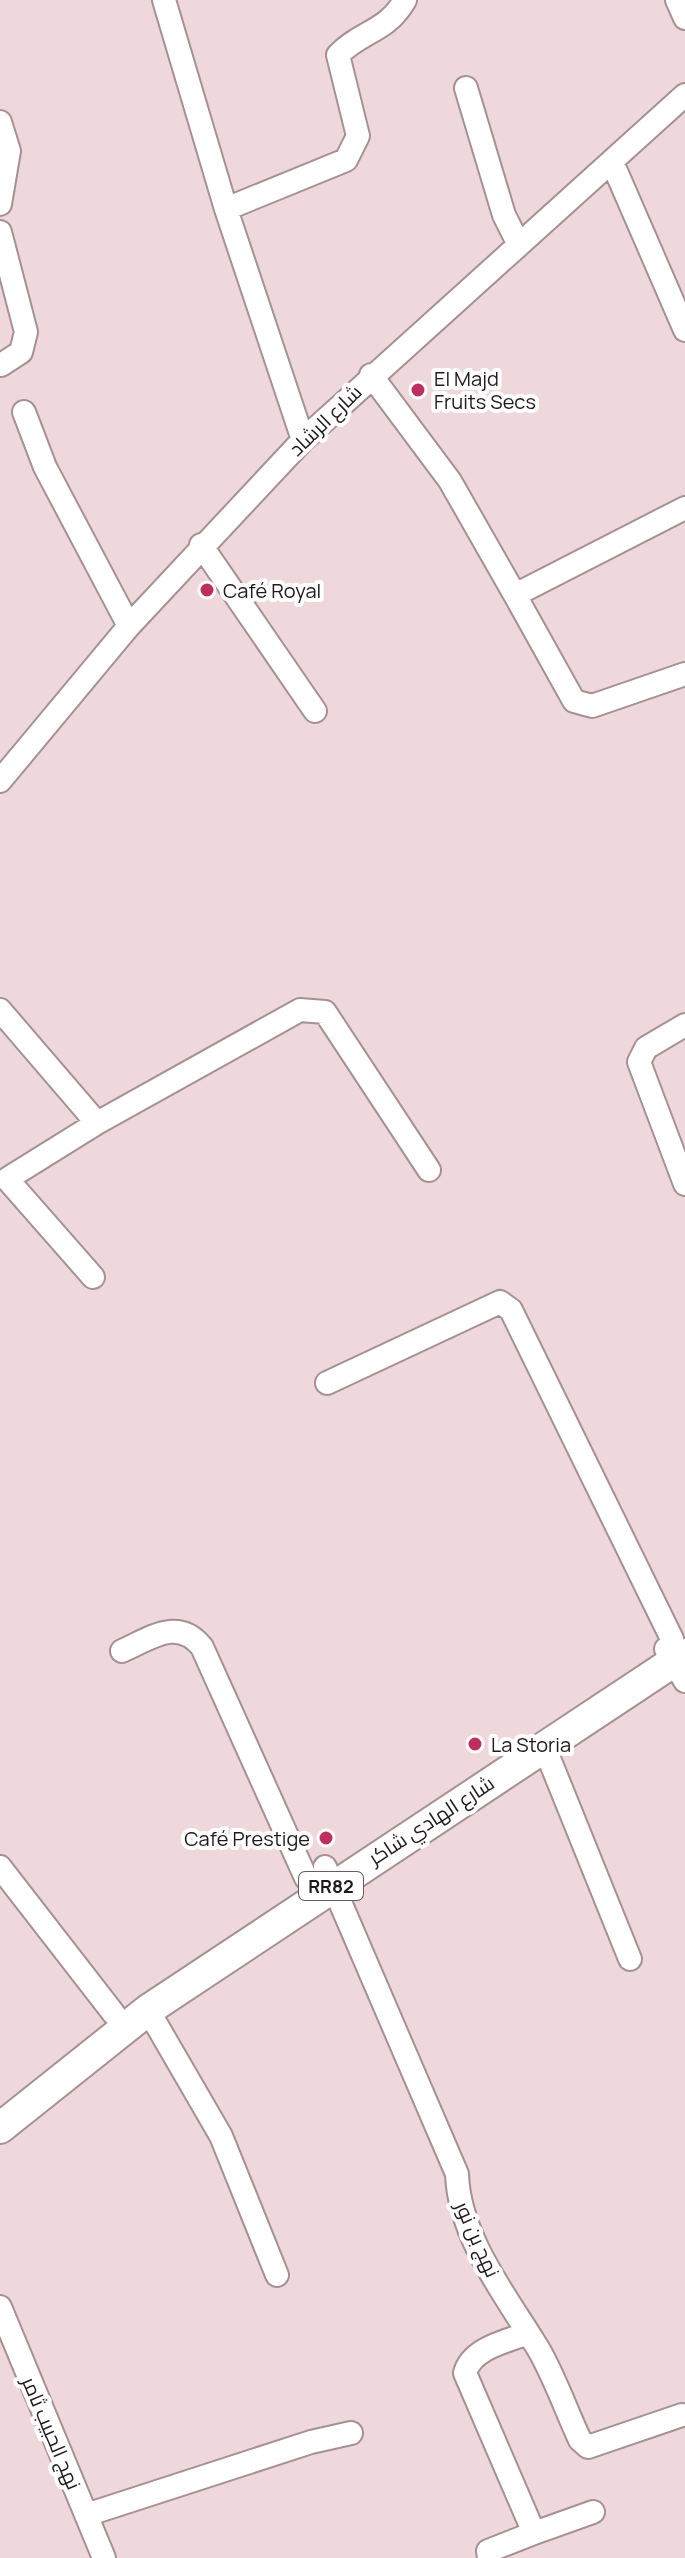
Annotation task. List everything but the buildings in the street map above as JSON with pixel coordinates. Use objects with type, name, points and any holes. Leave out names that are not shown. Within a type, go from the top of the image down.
[{"type":"main road","name":"شارع الهادي شاكر","points":[[0,2128],[118,2022],[148,2010],[321,1877],[544,1746],[677,1652]]},
{"type":"main road","name":"شارع الهادي شاكر","points":[[0,2104],[321,1877],[677,1652]]},
{"type":"street","points":[[164,0],[226,209],[303,440]]},
{"type":"street","points":[[226,209],[346,160],[358,136],[338,55],[348,44],[393,21],[405,0]]},
{"type":"street","points":[[677,0],[685,18]]},
{"type":"street","points":[[466,88],[504,215],[519,245]]},
{"type":"street","name":"شارع الرشاد","points":[[0,781],[129,626],[201,545],[303,440],[371,375],[685,95]]},
{"type":"street","points":[[0,122],[9,151],[0,204]]},
{"type":"street","points":[[612,162],[685,330]]},
{"type":"street","points":[[0,232],[26,332],[21,352],[1,365]]},
{"type":"street","points":[[371,375],[450,481],[574,701],[592,706],[685,674]]},
{"type":"street","points":[[24,412],[45,467],[129,626]]},
{"type":"street","points":[[515,595],[685,508]]},
{"type":"street","points":[[201,545],[315,711]]},
{"type":"street","points":[[0,1010],[97,1123]]},
{"type":"street","points":[[93,1277],[3,1176],[300,1010],[325,1012],[429,1170]]},
{"type":"street","points":[[685,1025],[646,1048],[639,1062],[685,1184]]},
{"type":"street","points":[[327,1383],[500,1302],[511,1310],[563,1411],[677,1652]]},
{"type":"street","name":"نهج بن نور","points":[[122,1651],[168,1630],[182,1630],[197,1640],[321,1877],[457,2174],[458,2201],[514,2317],[528,2333],[580,2440],[588,2447],[682,2415]]},
{"type":"street","points":[[544,1746],[630,1959]]},
{"type":"street","points":[[0,1867],[118,2022]]},
{"type":"street","points":[[148,2010],[221,2136],[277,2275]]},
{"type":"street","name":"نهج الحبيب ثامر","points":[[0,2307],[104,2558]]},
{"type":"street","points":[[528,2333],[476,2354],[468,2361],[465,2373],[534,2533]]},
{"type":"street","points":[[86,2515],[296,2447],[351,2433]]},
{"type":"street","points":[[489,2558],[488,2551],[593,2512]]},
{"type":"place","name":"El Majd Fruits Secs","points":[[418,390]]},
{"type":"place","name":"Café Royal","points":[[207,590]]},
{"type":"place","name":"La Storia","points":[[475,1744]]},
{"type":"place","name":"Café Prestige","points":[[326,1838]]}]
